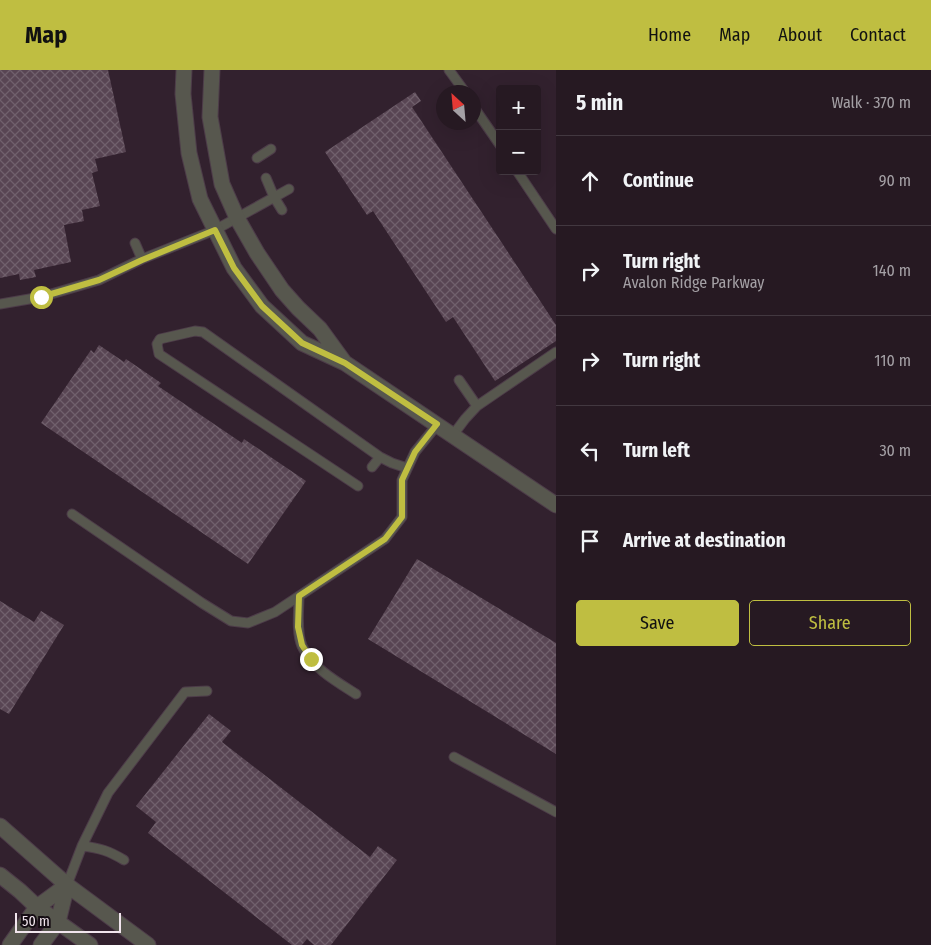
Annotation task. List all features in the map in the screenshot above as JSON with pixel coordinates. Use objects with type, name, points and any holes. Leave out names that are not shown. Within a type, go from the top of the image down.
[{"type":"street","points":[[184,70],[183,94],[189,153],[200,199],[234,268],[262,306],[302,343],[345,363],[556,505]]},
{"type":"street","points":[[212,70],[210,117],[222,184],[237,218],[257,253],[282,290],[320,329],[345,363]]},
{"type":"street","points":[[0,826],[67,885],[148,945]]},
{"type":"street","points":[[0,875],[37,907],[90,945]]},
{"type":"street","points":[[10,945],[37,907],[67,885]]},
{"type":"street","points":[[41,945],[58,922],[67,885]]},
{"type":"lane","points":[[450,70],[460,85]]},
{"type":"lane","points":[[481,116],[496,139]]},
{"type":"lane","points":[[257,158],[271,149]]},
{"type":"lane","points":[[520,175],[556,229]]},
{"type":"lane","points":[[266,178],[282,210]]},
{"type":"lane","points":[[0,304],[41,297],[99,280],[215,230],[289,190]]},
{"type":"lane","points":[[134,243],[142,260]]},
{"type":"lane","points":[[358,486],[159,354],[157,344],[160,339],[195,331],[203,332],[380,457],[407,468]]},
{"type":"lane","points":[[453,435],[464,419],[477,406],[556,352]]},
{"type":"lane","points":[[458,380],[477,406]]},
{"type":"lane","points":[[72,514],[230,622],[248,623],[274,612],[385,539],[402,517],[402,480],[407,468],[415,452],[437,424]]},
{"type":"lane","points":[[372,467],[380,457]]},
{"type":"lane","points":[[299,596],[298,627],[302,645],[311,659],[330,678],[356,694]]},
{"type":"lane","points":[[67,885],[82,846],[108,793],[185,692],[207,691]]},
{"type":"lane","points":[[454,757],[556,812]]},
{"type":"lane","points":[[82,846],[95,847],[124,860]]},
{"type":"building","points":[[0,70],[108,70],[126,152],[95,159],[98,171],[92,173],[100,206],[82,210],[84,221],[64,225],[71,262],[34,270],[36,277],[20,280],[19,274],[0,278]]},
{"type":"building","points":[[415,92],[421,101],[412,107],[556,325],[556,341],[495,381],[453,317],[446,322],[373,211],[367,215],[325,152]]},
{"type":"building","points":[[99,345],[124,362],[126,359],[161,383],[158,386],[242,443],[244,439],[306,481],[248,564],[41,423],[91,350],[94,353]]},
{"type":"building","points":[[417,559],[556,643],[556,754],[368,639]]},
{"type":"building","points":[[0,601],[34,622],[41,611],[64,625],[9,714],[0,709]]},
{"type":"building","points":[[209,714],[231,731],[222,742],[370,857],[378,846],[397,860],[331,945],[314,945],[307,939],[302,945],[292,945],[148,833],[156,822],[136,806]]},
{"type":"route","points":[[41,297],[99,280],[215,230],[234,268],[262,306],[302,343],[345,363],[437,424],[415,452],[402,480],[402,517],[385,539],[299,596],[298,627],[302,645],[311,659]]}]
